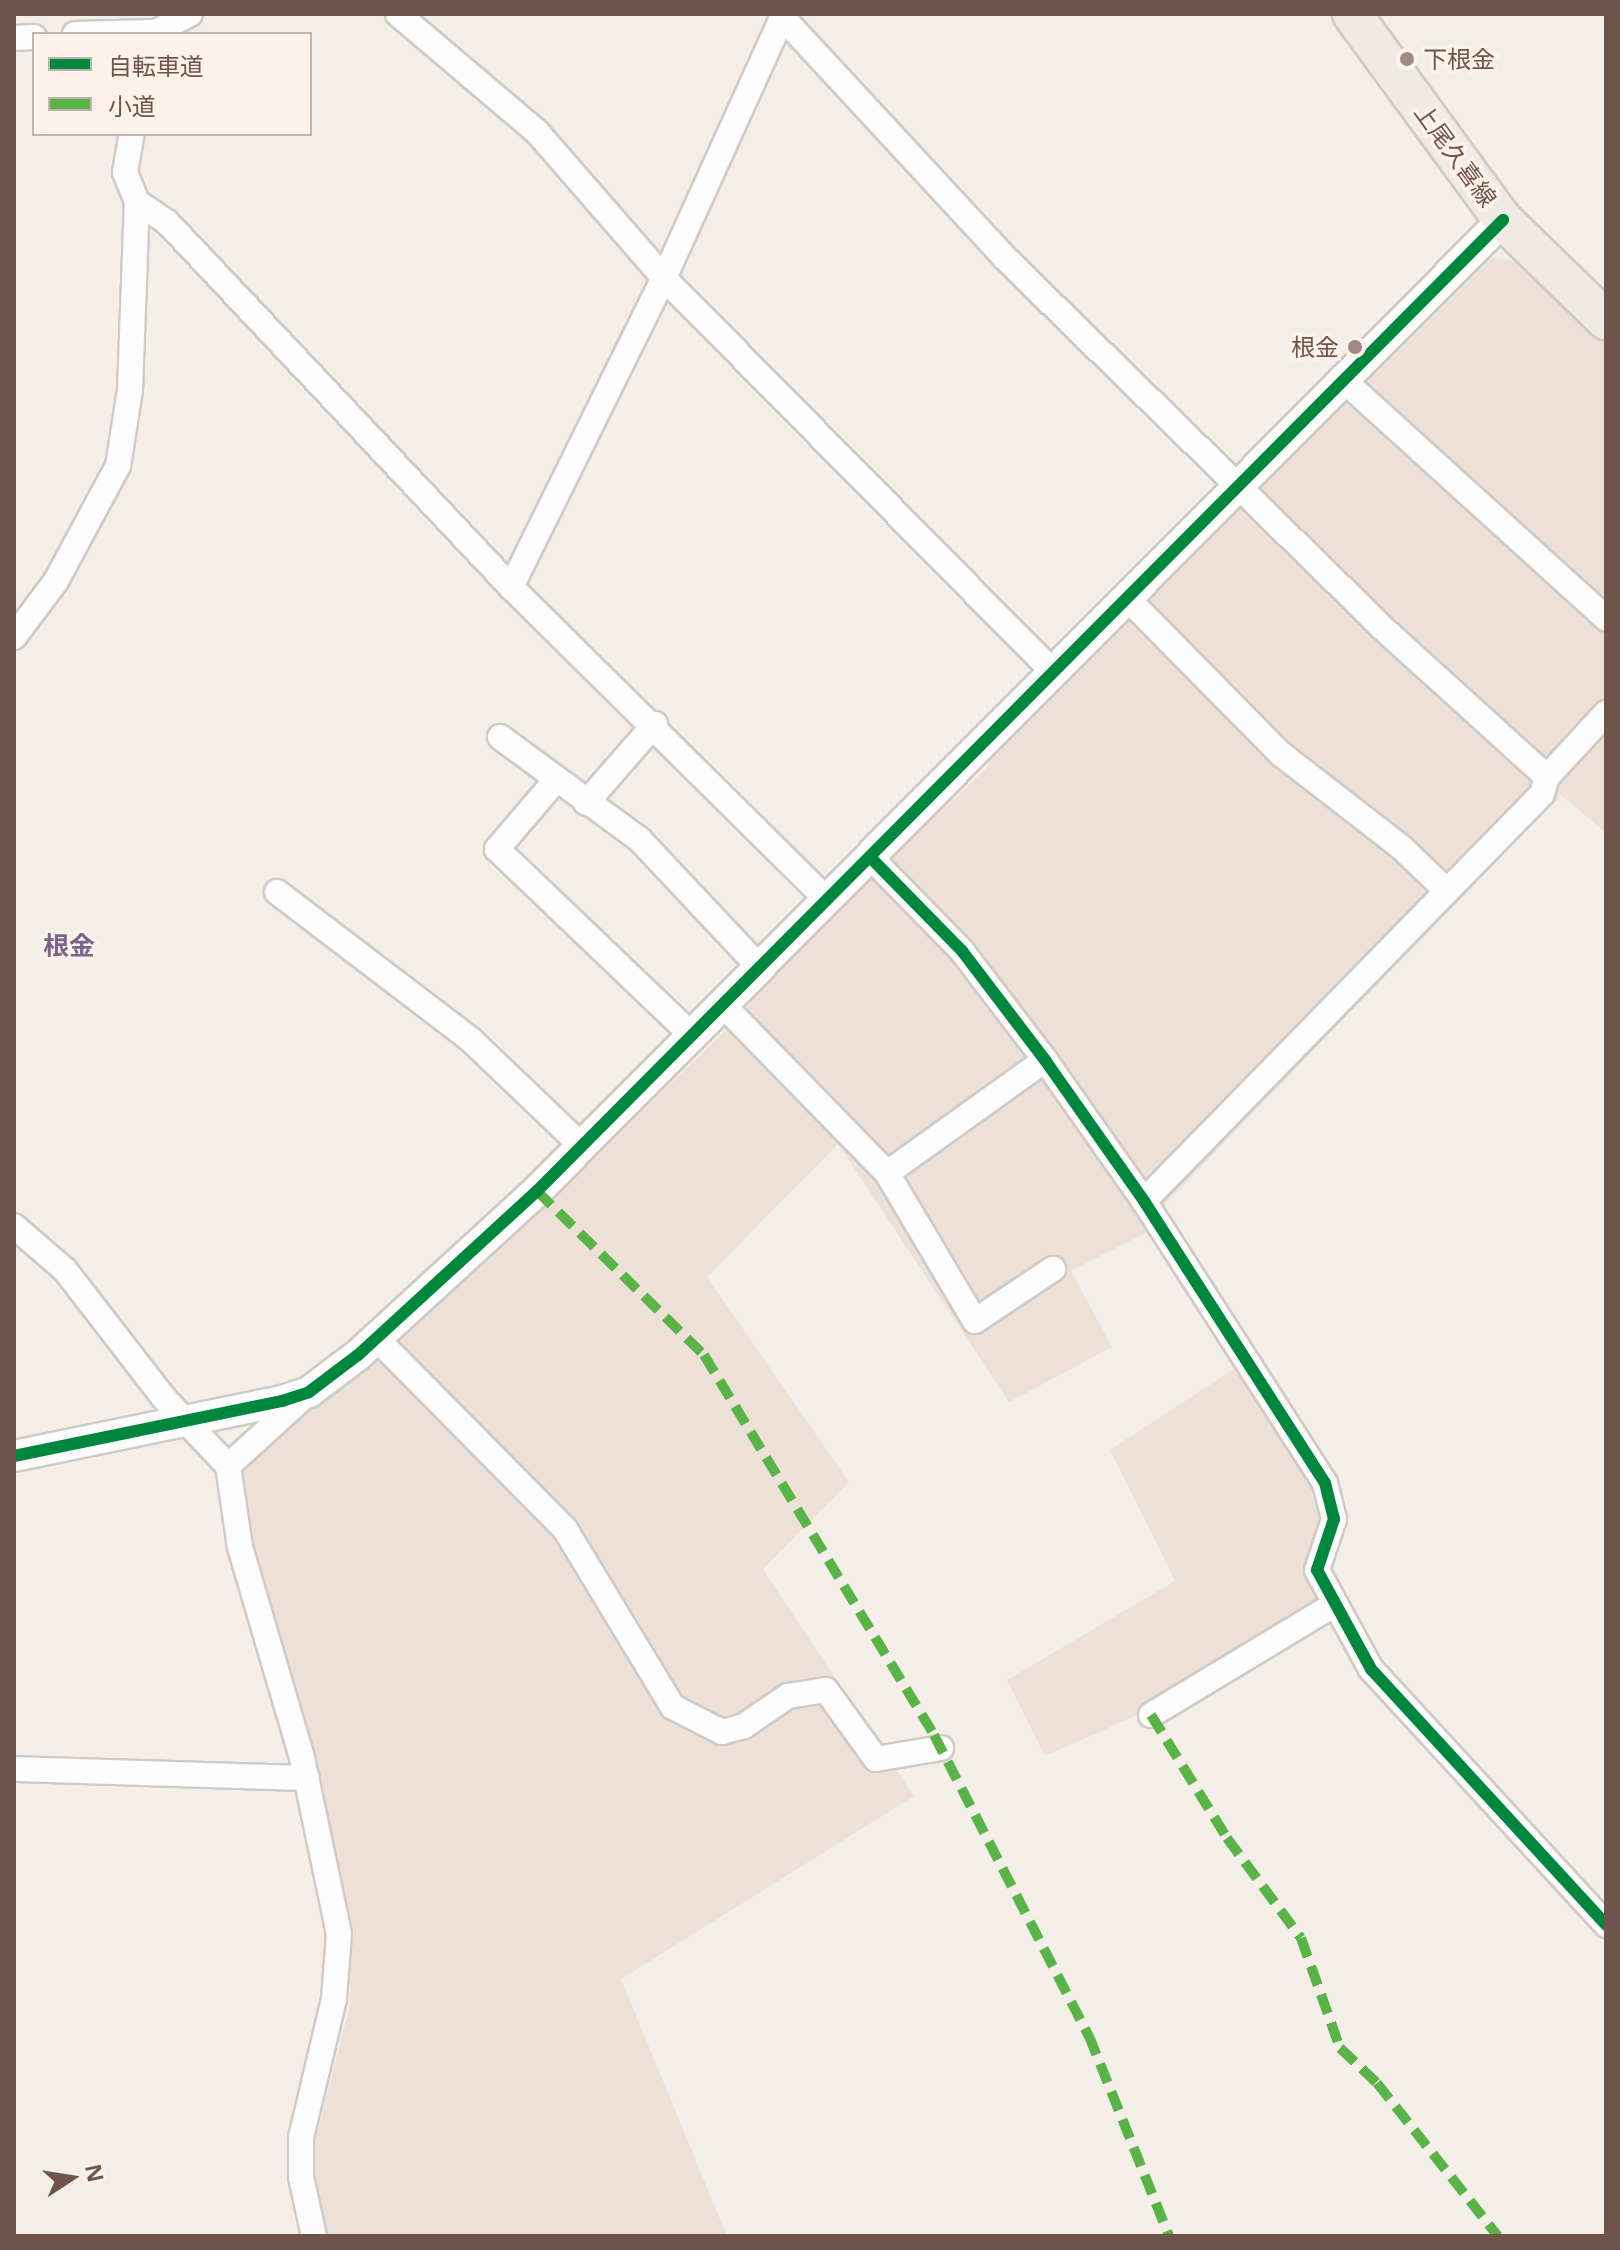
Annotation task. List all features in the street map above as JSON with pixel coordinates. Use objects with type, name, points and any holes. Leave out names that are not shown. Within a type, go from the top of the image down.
[{"type":"main road","name":"上尾久喜線","points":[[1352,14],[1503,220],[1606,320]]},
{"type":"street","points":[[154,32],[190,14]]},
{"type":"street","points":[[398,14],[537,132],[664,278],[1052,671]]},
{"type":"street","points":[[511,587],[664,278],[784,16],[1006,259],[1235,486],[1547,777]]},
{"type":"street","points":[[14,637],[56,581],[118,466],[130,390],[137,202],[125,172],[132,136]]},
{"type":"street","points":[[137,202],[167,222],[511,587],[655,724],[828,901]]},
{"type":"street","points":[[228,1466],[309,1392],[376,1338],[582,1146],[871,858],[1341,378],[1503,220]]},
{"type":"street","points":[[1341,378],[1606,618]]},
{"type":"street","points":[[1125,596],[1281,754],[1402,848],[1447,891]]},
{"type":"street","points":[[1144,1201],[1542,794],[1547,777],[1606,713]]},
{"type":"street","points":[[586,803],[655,724]]},
{"type":"street","points":[[500,737],[640,840],[760,968]]},
{"type":"street","points":[[556,780],[497,849],[693,1036]]},
{"type":"street","points":[[871,858],[962,951],[1045,1060],[1144,1201],[1325,1483],[1334,1519],[1317,1570],[1371,1669],[1606,1925]]},
{"type":"street","points":[[277,892],[471,1040],[582,1146]]},
{"type":"street","points":[[723,1005],[887,1173],[975,1321],[1053,1269]]},
{"type":"street","points":[[887,1173],[1045,1060]]},
{"type":"street","points":[[14,1226],[65,1270],[185,1422],[228,1466],[240,1547],[307,1778],[339,1933],[334,1999],[301,2137],[301,2177],[314,2236]]},
{"type":"street","points":[[376,1338],[565,1529],[673,1707],[722,1732],[744,1726],[788,1696],[826,1690],[876,1759],[941,1748]]},
{"type":"street","points":[[14,1456],[185,1422],[309,1392]]},
{"type":"street","points":[[1151,1715],[1335,1604]]},
{"type":"street","points":[[14,1769],[307,1778]]},
{"type":"shaded area","points":[[1484,257],[1508,259],[1542,275],[1606,335],[1606,833],[1561,795],[1160,1209],[888,861],[987,768],[997,741]]},
{"type":"shaded area","points":[[874,870],[976,979],[1082,1121],[1149,1231],[1071,1271],[1112,1347],[1009,1402],[838,1144],[707,1277],[849,1482],[763,1569],[914,1796],[621,1979],[727,2236],[323,2236],[311,2178],[314,2146],[350,2005],[351,1961],[336,1866],[234,1480],[601,1137],[646,1107],[746,1011],[760,984]]},
{"type":"shaded area","points":[[1240,1365],[1325,1492],[1317,1568],[1330,1603],[1133,1717],[1045,1756],[1007,1680],[1175,1581],[1110,1450]]},
{"type":"marked path","points":[[537,1191],[704,1355],[934,1735],[1089,2036],[1169,2236]]},
{"type":"marked path","points":[[1151,1715],[1227,1838],[1301,1938],[1340,2048],[1377,2083],[1498,2236]]},
{"type":"cycle path","points":[[14,1456],[282,1401],[309,1392],[358,1355],[537,1191],[1503,220]]},
{"type":"cycle path","points":[[871,858],[962,951],[1045,1060],[1144,1201],[1325,1483],[1334,1519],[1317,1570],[1371,1669],[1606,1925]]},
{"type":"place","name":"下根金","points":[[1407,59]]},
{"type":"place","name":"根金","points":[[1355,347]]},
{"type":"district","name":"根金","points":[[69,946]]}]
